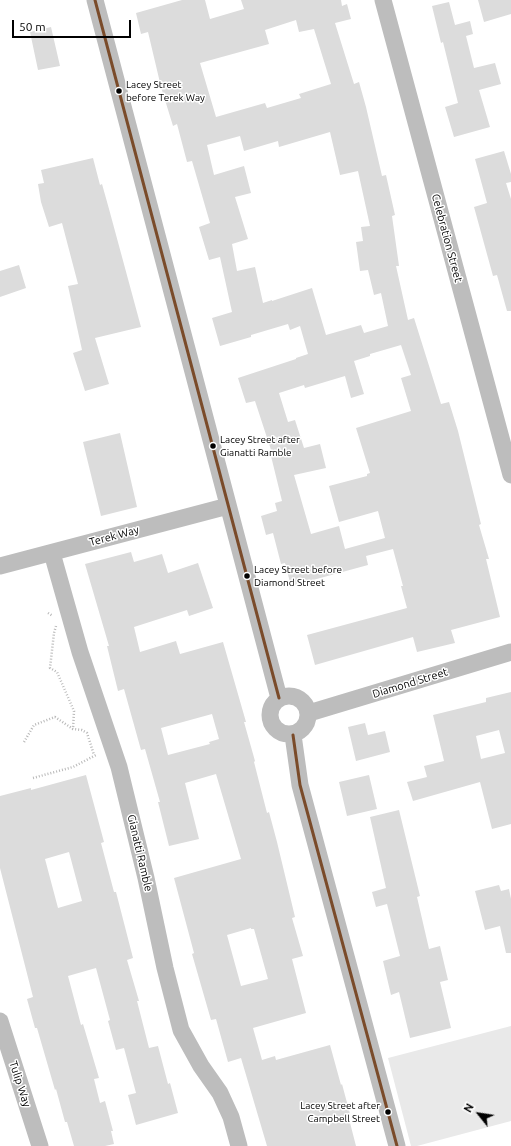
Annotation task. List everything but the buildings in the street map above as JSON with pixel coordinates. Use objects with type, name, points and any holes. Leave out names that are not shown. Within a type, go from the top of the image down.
[{"type":"street","points":[[95,0],[279,698]]},
{"type":"street","name":"Celebration Street","points":[[383,0],[511,476]]},
{"type":"street","name":"Terek Way","points":[[0,566],[228,506]]},
{"type":"street","name":"Gianatti Ramble","points":[[52,553],[80,652],[113,748],[131,812],[165,968],[181,1030],[201,1066],[220,1093],[231,1118],[239,1146]]},
{"type":"street","name":"Diamond Street","points":[[309,713],[511,652]]},
{"type":"street","points":[[293,696],[302,700],[307,707],[309,713],[308,722],[301,731],[293,735],[281,733],[273,727],[269,717],[271,708],[279,698],[293,696]]},
{"type":"street","points":[[293,735],[300,785],[397,1146]]},
{"type":"street","name":"Tulip Way","points":[[0,1021],[40,1146]]},
{"type":"path","points":[[48,613],[55,619],[56,625],[50,668],[57,672],[74,712],[72,729]]},
{"type":"path","points":[[24,742],[34,725],[55,717],[72,729],[86,732],[94,755]]},
{"type":"path","points":[[33,778],[73,767],[94,755],[113,748]]},
{"type":"shaded area","points":[[511,1026],[511,1121],[417,1146],[411,1146],[388,1058]]},
{"type":"transit line","points":[[95,0],[279,698]]},
{"type":"transit line","points":[[293,735],[300,785],[397,1146]]},
{"type":"place","name":"Lacey Street before Terek Way","points":[[119,91]]},
{"type":"place","name":"Lacey Street after Gianatti Ramble","points":[[213,446]]},
{"type":"place","name":"Lacey Street before Diamond Street","points":[[247,576]]},
{"type":"place","name":"Lacey Street after Campbell Street","points":[[388,1112]]}]
